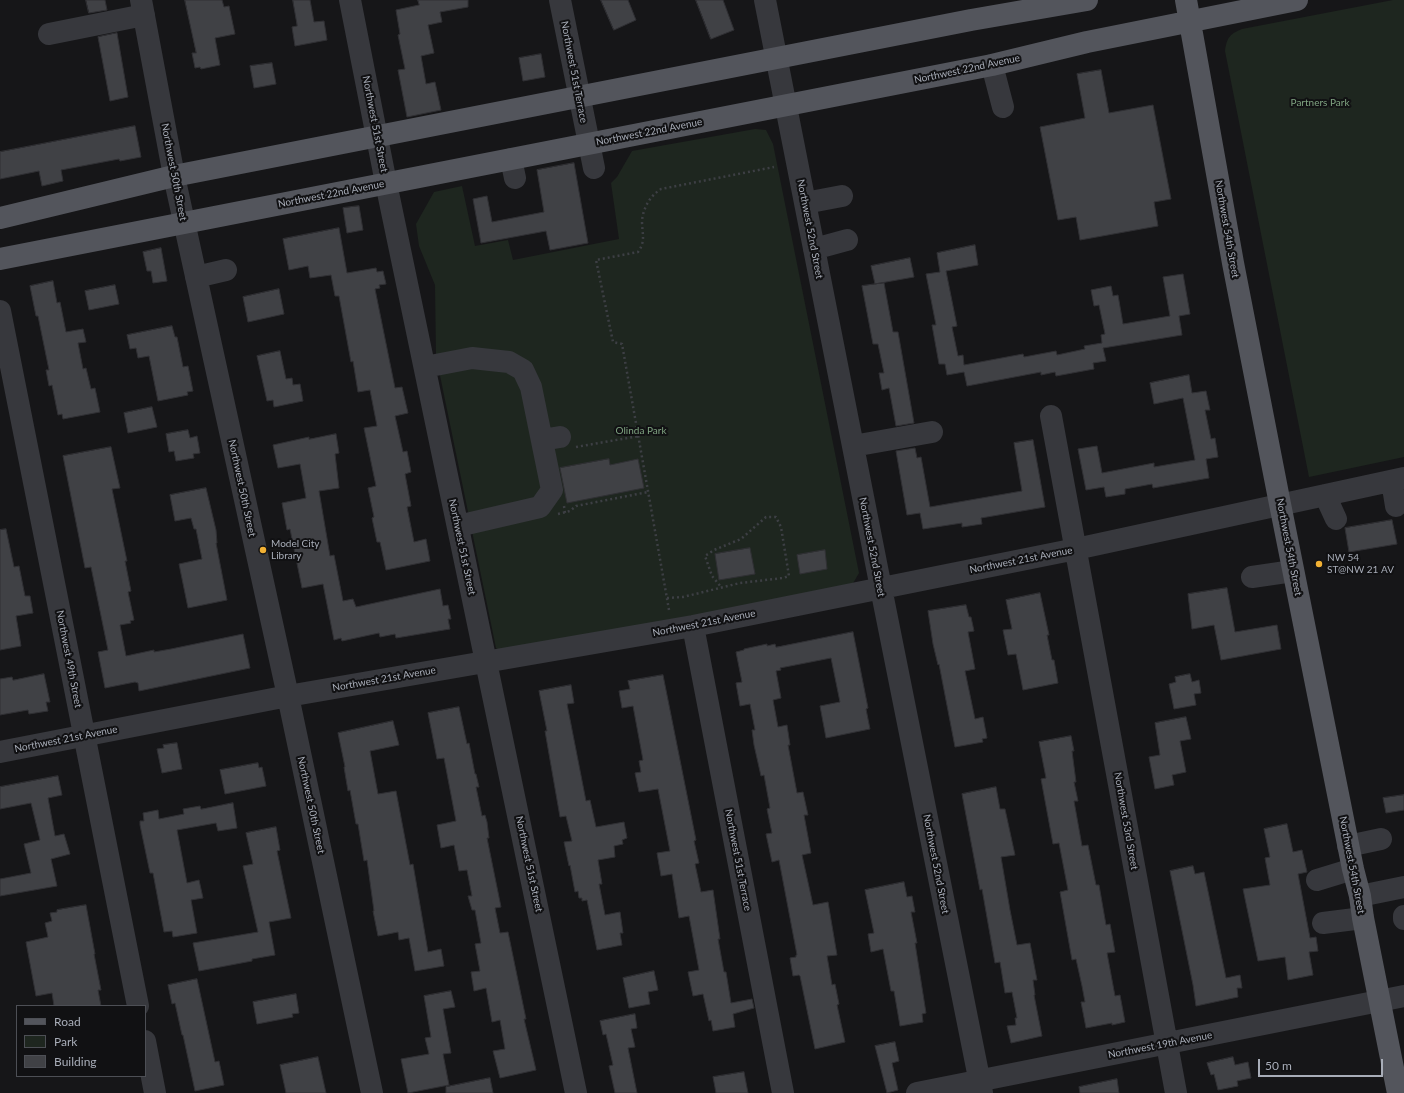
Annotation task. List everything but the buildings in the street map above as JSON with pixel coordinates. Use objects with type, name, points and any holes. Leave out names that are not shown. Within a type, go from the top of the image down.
[{"type":"main road","points":[[0,218],[174,176],[971,20],[1087,0]]},
{"type":"main road","name":"Northwest 54th Street","points":[[1186,0],[1233,262],[1293,571],[1348,846],[1360,896],[1363,918],[1398,1093]]},
{"type":"main road","name":"Northwest 22nd Avenue","points":[[0,258],[386,183],[513,169],[589,144],[992,65],[1087,42],[1298,0]]},
{"type":"street","name":"Northwest 51st Street","points":[[350,0],[386,183],[576,1093]]},
{"type":"street","name":"Northwest 51st Terrace","points":[[560,0],[594,168]]},
{"type":"street","name":"Northwest 52nd Street","points":[[765,0],[880,588],[980,1087]]},
{"type":"street","points":[[49,34],[143,7]]},
{"type":"street","name":"Northwest 50th Street","points":[[143,7],[174,176],[288,696],[372,1093]]},
{"type":"street","points":[[992,65],[1004,107]]},
{"type":"street","points":[[805,203],[842,196]]},
{"type":"street","points":[[814,249],[847,240]]},
{"type":"street","points":[[196,277],[226,270]]},
{"type":"street","name":"Northwest 49th Street","points":[[0,311],[138,1005]]},
{"type":"street","points":[[425,367],[472,358],[509,362],[523,370],[539,385],[557,442],[552,490],[540,507],[458,526]]},
{"type":"street","name":"Northwest 53rd Street","points":[[1051,416],[1176,1093]]},
{"type":"street","points":[[853,446],[932,432]]},
{"type":"street","points":[[1396,506],[1398,480]]},
{"type":"street","name":"Northwest 21st Avenue","points":[[0,752],[288,696],[683,628],[1076,549],[1280,504],[1398,480]]},
{"type":"street","points":[[1325,495],[1336,519]]},
{"type":"street","points":[[1252,577],[1293,571]]},
{"type":"street","name":"Northwest 51st Terrace","points":[[683,628],[783,1093]]},
{"type":"street","points":[[1348,846],[1381,839]]},
{"type":"street","points":[[1317,880],[1353,869]]},
{"type":"street","points":[[1360,896],[1404,888]]},
{"type":"street","points":[[1323,923],[1363,918]]},
{"type":"street","name":"Northwest 19th Avenue","points":[[917,1093],[980,1087],[1167,1043],[1404,996]]},
{"type":"street","points":[[146,1045],[155,1093]]},
{"type":"path","points":[[683,628],[667,598],[622,344],[612,342],[596,260],[638,252],[643,245],[642,219],[648,202],[653,194],[661,189],[774,167]]},
{"type":"path","points":[[557,442],[639,436]]},
{"type":"path","points":[[557,514],[570,511],[576,506],[648,492]]},
{"type":"path","points":[[667,598],[683,597],[740,583],[789,576],[781,527],[776,517],[766,517],[741,539],[714,550],[705,556],[712,576],[721,587]]},
{"type":"green space","name":"Partners Park","points":[[1393,0],[1404,0],[1404,457],[1309,477],[1225,51],[1228,39],[1242,29]]},
{"type":"green space","name":"Olinda Park","points":[[755,129],[766,130],[773,144],[859,573],[852,585],[504,653],[496,648],[436,356],[435,285],[419,246],[416,224],[434,192],[462,186],[475,246],[508,240],[513,260],[619,239],[611,183],[617,177],[632,151]]},
{"type":"place","name":"Model City Library","points":[[263,550]]},
{"type":"place","name":"NW 54 ST@NW 21 AV","points":[[1319,564]]}]
